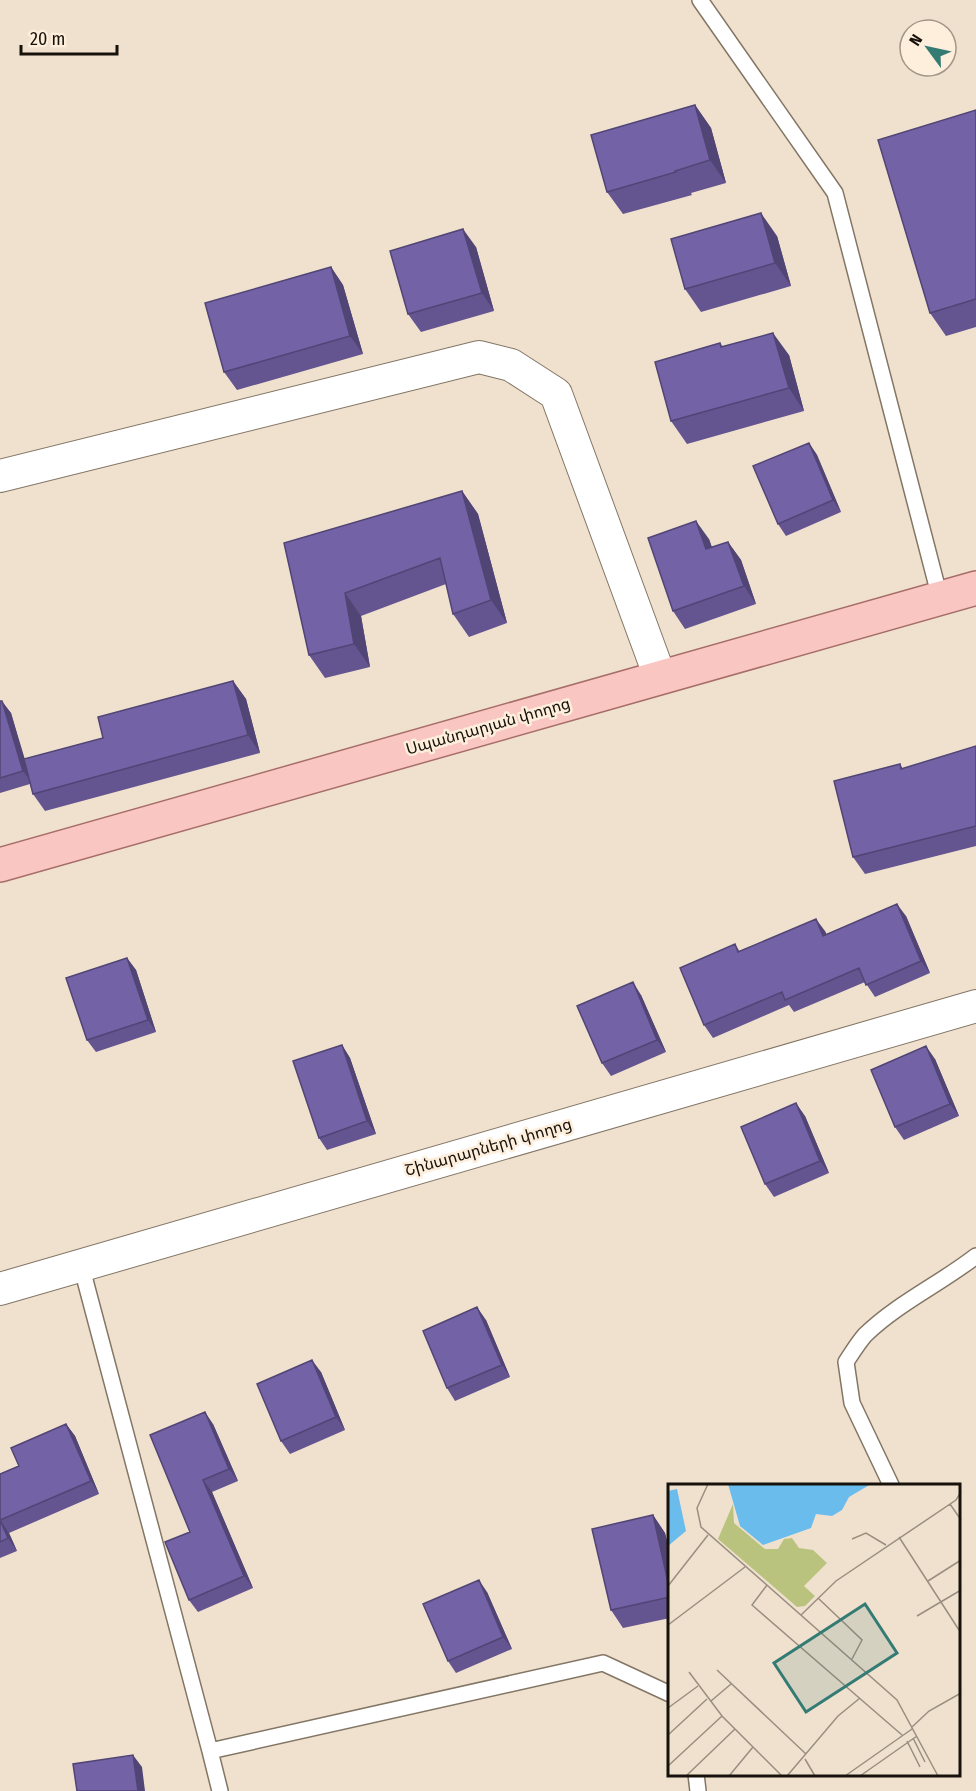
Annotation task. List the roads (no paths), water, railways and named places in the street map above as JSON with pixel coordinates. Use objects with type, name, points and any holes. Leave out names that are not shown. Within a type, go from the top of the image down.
[{"type":"main road","name":"Սպանդարյան փողոց","points":[[0,865],[976,588]]},
{"type":"street","points":[[0,476],[479,357],[511,365],[556,394],[660,677]]},
{"type":"street","name":"Շինարարների փողոց","points":[[0,1289],[976,1006]]},
{"type":"lane","points":[[700,0],[835,193],[940,598]]},
{"type":"lane","points":[[891,1484],[852,1402],[846,1362],[864,1337],[893,1312],[960,1269],[976,1256]]},
{"type":"lane","points":[[81,1265],[220,1791]]},
{"type":"lane","points":[[210,1751],[603,1663],[668,1693]]},
{"type":"lane","points":[[696,1776],[698,1791]]}]
